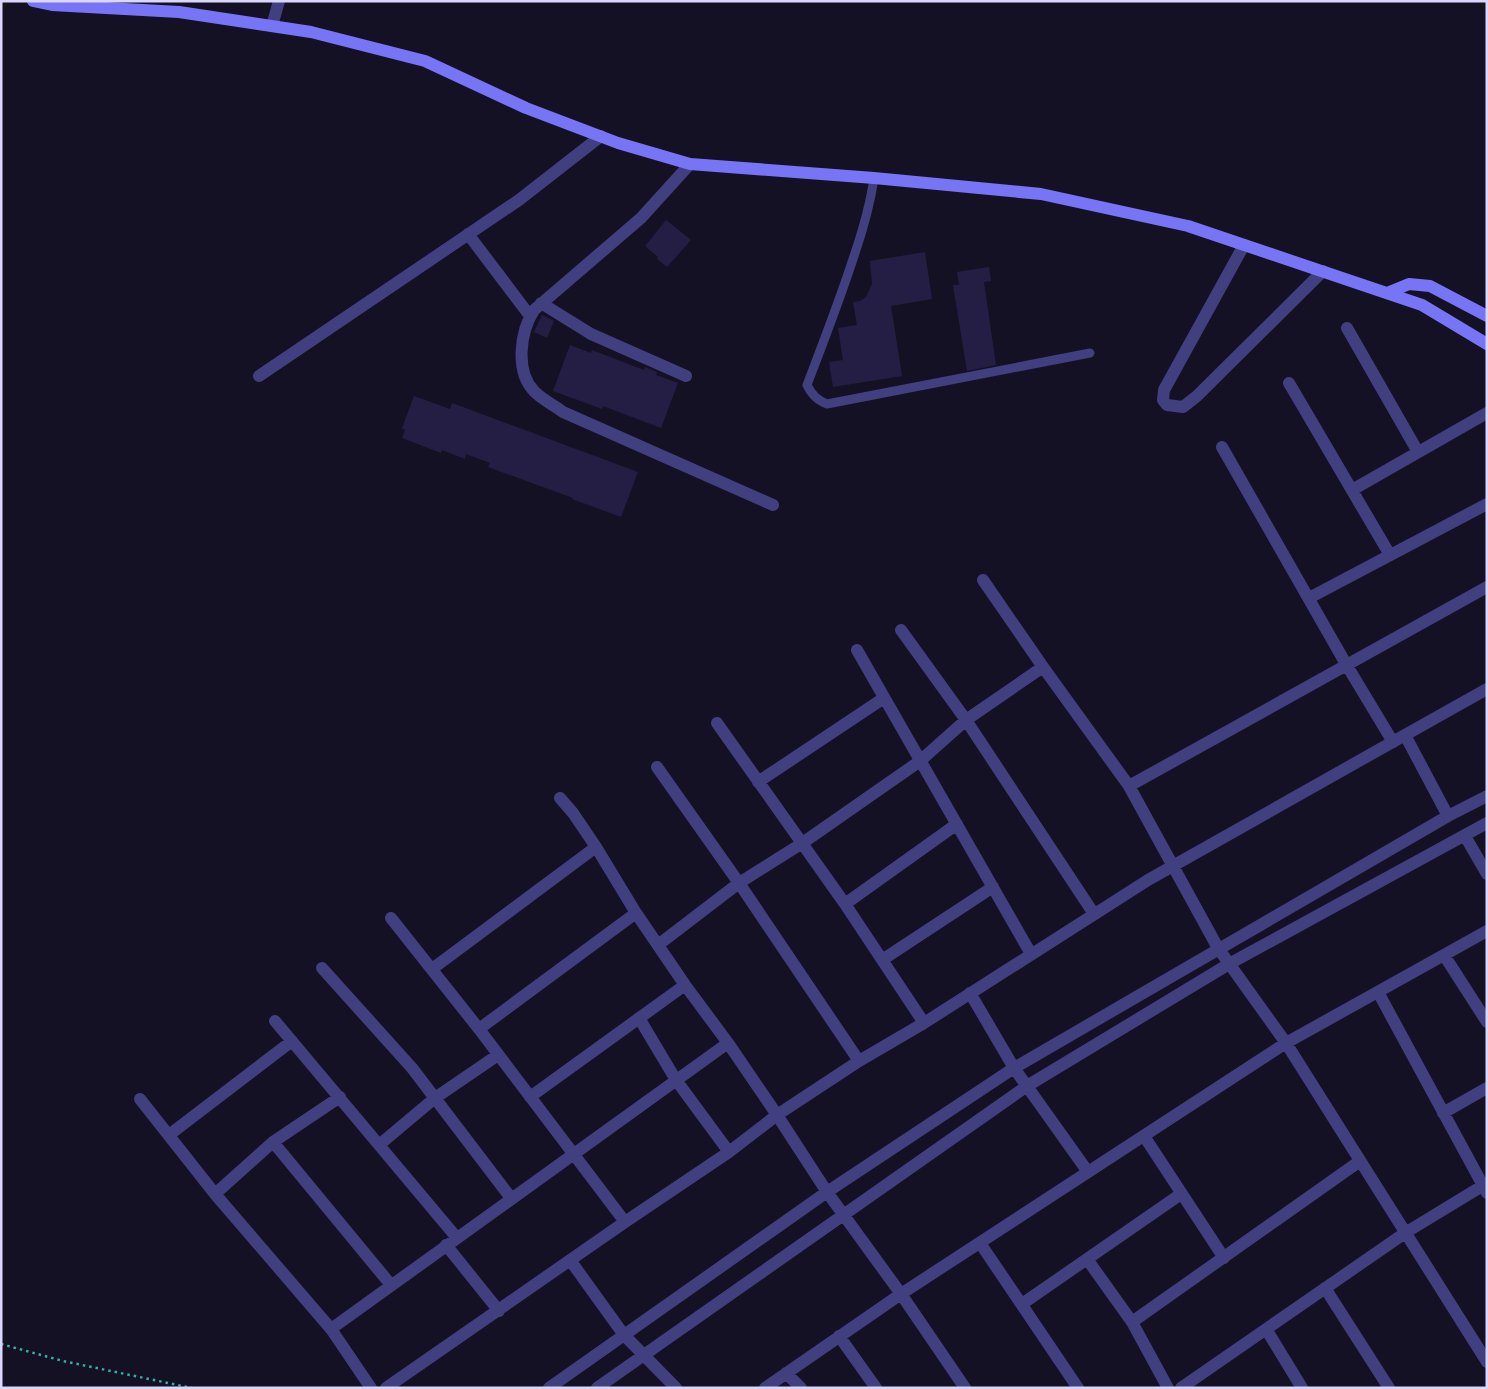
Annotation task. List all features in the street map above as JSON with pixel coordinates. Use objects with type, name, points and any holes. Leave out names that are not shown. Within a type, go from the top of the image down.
[{"type":"street","points":[[33,1],[52,5],[179,12],[311,32],[425,62],[526,108],[601,136],[690,164],[874,178],[1041,194],[1188,226],[1422,305],[1487,344]]},
{"type":"street","points":[[272,26],[279,1]]},
{"type":"street","points":[[259,376],[519,200],[601,136]]},
{"type":"street","points":[[690,164],[641,218],[541,303],[530,316],[522,343],[526,380],[534,392],[563,412],[773,505]]},
{"type":"street","points":[[468,234],[530,316]]},
{"type":"street","points":[[1244,245],[1164,390],[1163,400],[1167,405],[1184,407],[1197,396],[1323,271]]},
{"type":"street","points":[[1387,293],[1409,284],[1430,286],[1487,316]]},
{"type":"street","points":[[541,303],[590,334],[686,376]]},
{"type":"street","points":[[1347,328],[1418,452]]},
{"type":"street","points":[[1289,383],[1390,555]]},
{"type":"street","points":[[1352,490],[1487,414]]},
{"type":"street","points":[[1222,447],[1346,664],[1393,742]]},
{"type":"street","points":[[1309,598],[1487,504]]},
{"type":"street","points":[[983,580],[1129,786],[1218,948],[1286,1043],[1487,1362]]},
{"type":"street","points":[[1129,786],[1346,664],[1487,588]]},
{"type":"street","points":[[901,630],[966,720],[1094,914]]},
{"type":"street","points":[[857,650],[1031,954]]},
{"type":"street","points":[[658,945],[739,883],[801,844],[920,761],[966,720],[1043,667]]},
{"type":"street","points":[[386,1388],[729,1152],[778,1115],[859,1061],[924,1023],[1094,914],[1174,866],[1487,689]]},
{"type":"street","points":[[758,782],[884,698]]},
{"type":"street","points":[[717,724],[845,904],[924,1023]]},
{"type":"street","points":[[1405,735],[1448,816]]},
{"type":"street","points":[[657,767],[739,883],[859,1061]]},
{"type":"street","points":[[549,1388],[827,1192],[1014,1068],[1218,948],[1448,816],[1487,796]]},
{"type":"street","points":[[560,798],[573,813],[596,847],[636,913],[685,985],[728,1042],[778,1115],[827,1192],[901,1294],[965,1388]]},
{"type":"street","points":[[597,1388],[1028,1086],[1230,964],[1487,823]]},
{"type":"street","points":[[845,904],[957,824]]},
{"type":"street","points":[[1465,836],[1487,874]]},
{"type":"street","points":[[432,969],[596,847]]},
{"type":"street","points":[[882,960],[994,887]]},
{"type":"street","points":[[479,1029],[636,913]]},
{"type":"street","points":[[390,918],[479,1029],[625,1222]]},
{"type":"street","points":[[765,1388],[901,1294],[1286,1043],[1444,955],[1469,939],[1487,931]]},
{"type":"street","points":[[1444,955],[1487,1022]]},
{"type":"street","points":[[322,968],[412,1068],[512,1198]]},
{"type":"street","points":[[530,1097],[685,985]]},
{"type":"street","points":[[1181,1388],[1405,1233],[1485,1187],[1378,992]]},
{"type":"street","points":[[970,993],[1014,1068],[1088,1172]]},
{"type":"street","points":[[639,1018],[676,1080],[729,1152]]},
{"type":"street","points":[[275,1021],[379,1145],[452,1242],[499,1310]]},
{"type":"street","points":[[169,1135],[292,1040]]},
{"type":"street","points":[[331,1329],[728,1042]]},
{"type":"street","points":[[379,1145],[435,1098],[498,1055]]},
{"type":"street","points":[[1443,1113],[1487,1088]]},
{"type":"street","points":[[215,1194],[273,1142],[340,1097]]},
{"type":"street","points":[[140,1099],[215,1194],[331,1329],[370,1388]]},
{"type":"street","points":[[1144,1136],[1224,1258]]},
{"type":"street","points":[[273,1142],[391,1285]]},
{"type":"street","points":[[1132,1322],[1360,1161]]},
{"type":"street","points":[[1022,1304],[1181,1194]]},
{"type":"street","points":[[980,1243],[1078,1388]]},
{"type":"street","points":[[1087,1259],[1132,1322],[1168,1388]]},
{"type":"street","points":[[570,1260],[624,1335],[676,1388]]},
{"type":"street","points":[[1325,1288],[1388,1388]]},
{"type":"street","points":[[1266,1329],[1302,1388]]},
{"type":"street","points":[[839,1336],[876,1388]]},
{"type":"street","points":[[786,1373],[800,1388]]},
{"type":"lane","points":[[874,178],[871,199],[854,256],[808,385],[812,394],[818,400],[827,404],[1090,353]]},
{"type":"path","points":[[1,1344],[63,1361],[192,1388]]},
{"type":"building","points":[[666,220],[691,240],[667,267],[645,246]]},
{"type":"building","points":[[925,252],[932,299],[891,306],[902,376],[833,387],[829,362],[843,360],[838,328],[857,325],[853,302],[860,301],[866,297],[872,284],[870,261]]},
{"type":"building","points":[[989,267],[991,281],[984,282],[996,365],[967,371],[953,285],[959,285],[957,272]]},
{"type":"building","points":[[542,315],[554,321],[547,338],[534,332]]},
{"type":"building","points":[[570,345],[591,353],[592,350],[644,370],[645,367],[657,372],[656,375],[678,383],[661,428],[603,406],[602,409],[553,391]]},
{"type":"building","points":[[414,396],[450,409],[452,403],[638,472],[621,517],[488,467],[490,463],[466,454],[465,459],[442,450],[441,453],[402,438],[405,430],[402,428]]}]
